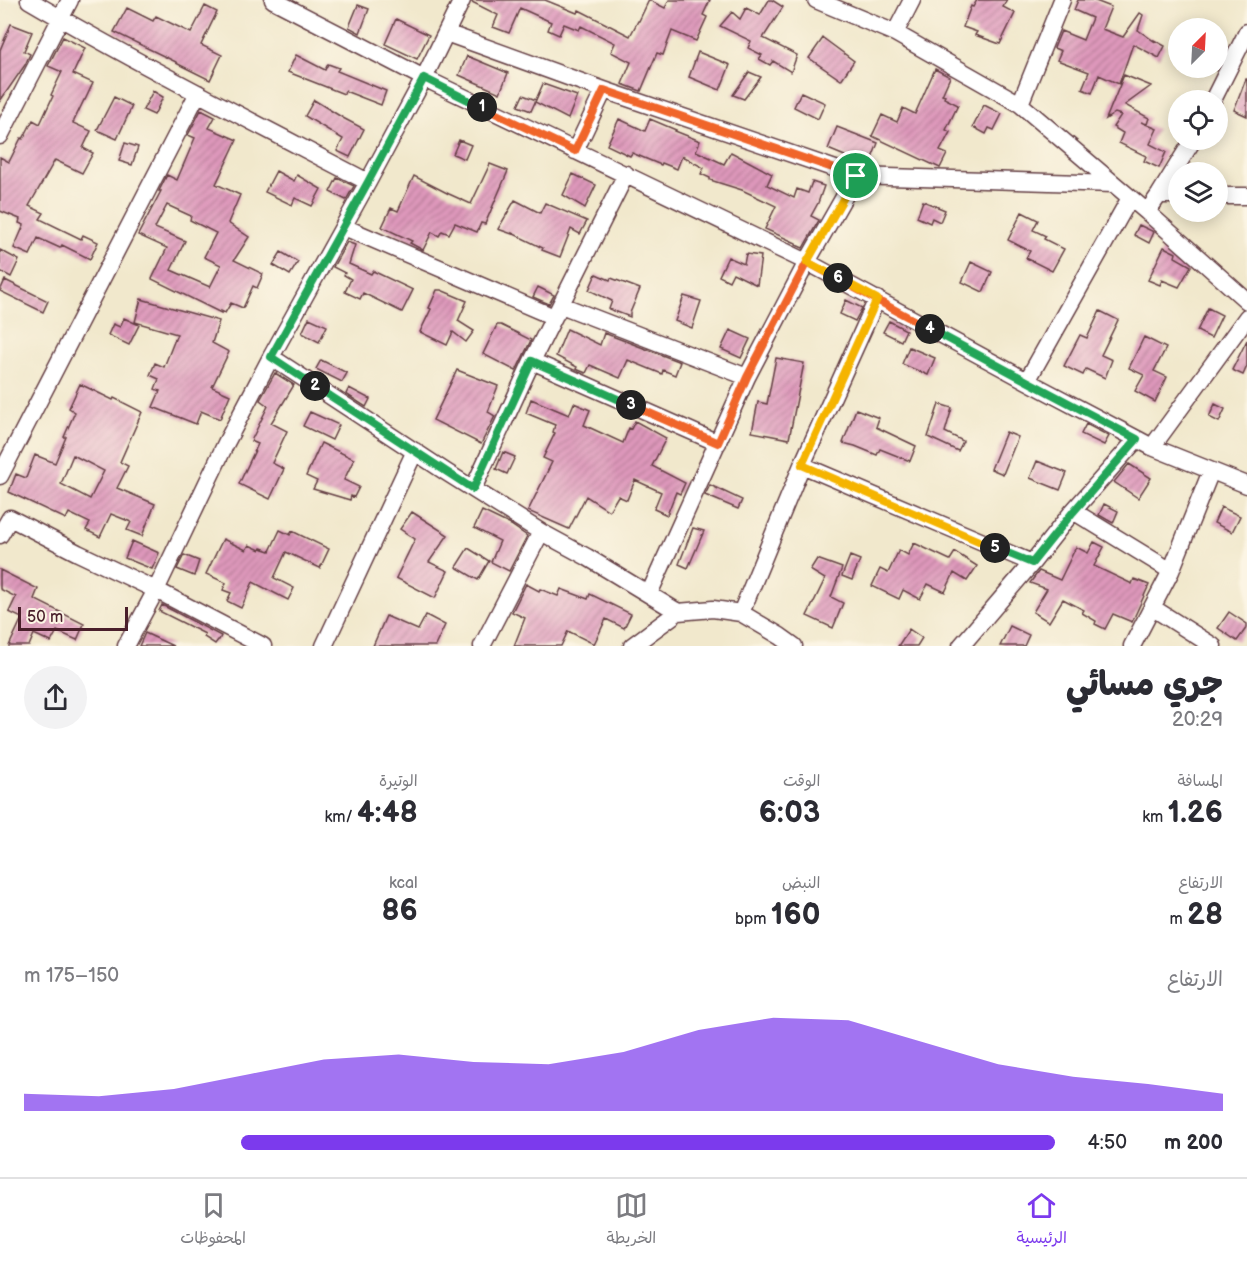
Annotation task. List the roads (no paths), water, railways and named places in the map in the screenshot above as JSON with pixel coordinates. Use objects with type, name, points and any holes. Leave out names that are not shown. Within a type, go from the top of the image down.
[{"type":"street","points":[[29,0],[198,93],[368,182]]},
{"type":"street","points":[[0,136],[70,0]]},
{"type":"street","points":[[273,0],[424,78],[807,262],[1152,447],[1247,485]]},
{"type":"street","points":[[126,646],[156,590],[226,442],[424,78],[462,0]]},
{"type":"street","points":[[816,0],[895,33],[1020,104],[1247,301]]},
{"type":"street","points":[[895,33],[912,0]]},
{"type":"street","points":[[1020,104],[1062,0]]},
{"type":"street","points":[[1220,90],[1241,59],[1247,32]]},
{"type":"street","points":[[446,33],[856,176],[1114,184]]},
{"type":"street","points":[[575,151],[604,90]]},
{"type":"street","points":[[0,476],[198,93]]},
{"type":"street","points":[[1147,212],[1187,150]]},
{"type":"street","points":[[473,489],[532,361],[626,174]]},
{"type":"street","points":[[649,594],[747,377],[807,262],[856,176]]},
{"type":"street","points":[[1159,195],[1168,195]]},
{"type":"street","points":[[1228,196],[1247,196]]},
{"type":"street","points":[[1027,381],[1130,198]]},
{"type":"street","points":[[344,227],[557,311],[747,377]]},
{"type":"street","points":[[741,613],[802,465],[877,299]]},
{"type":"street","points":[[1152,447],[1247,317]]},
{"type":"street","points":[[271,357],[541,532],[678,612]]},
{"type":"street","points":[[532,361],[718,443]]},
{"type":"street","points":[[961,646],[1137,439]]},
{"type":"street","points":[[324,646],[415,451]]},
{"type":"street","points":[[802,465],[1032,563]]},
{"type":"street","points":[[1132,646],[1171,571],[1211,471]]},
{"type":"street","points":[[1073,512],[1171,571]]},
{"type":"street","points":[[0,535],[5,515],[262,646]]},
{"type":"street","points":[[482,646],[541,532]]},
{"type":"street","points":[[1153,608],[1213,646]]},
{"type":"street","points":[[632,646],[678,612],[713,609],[741,613],[794,646]]}]
